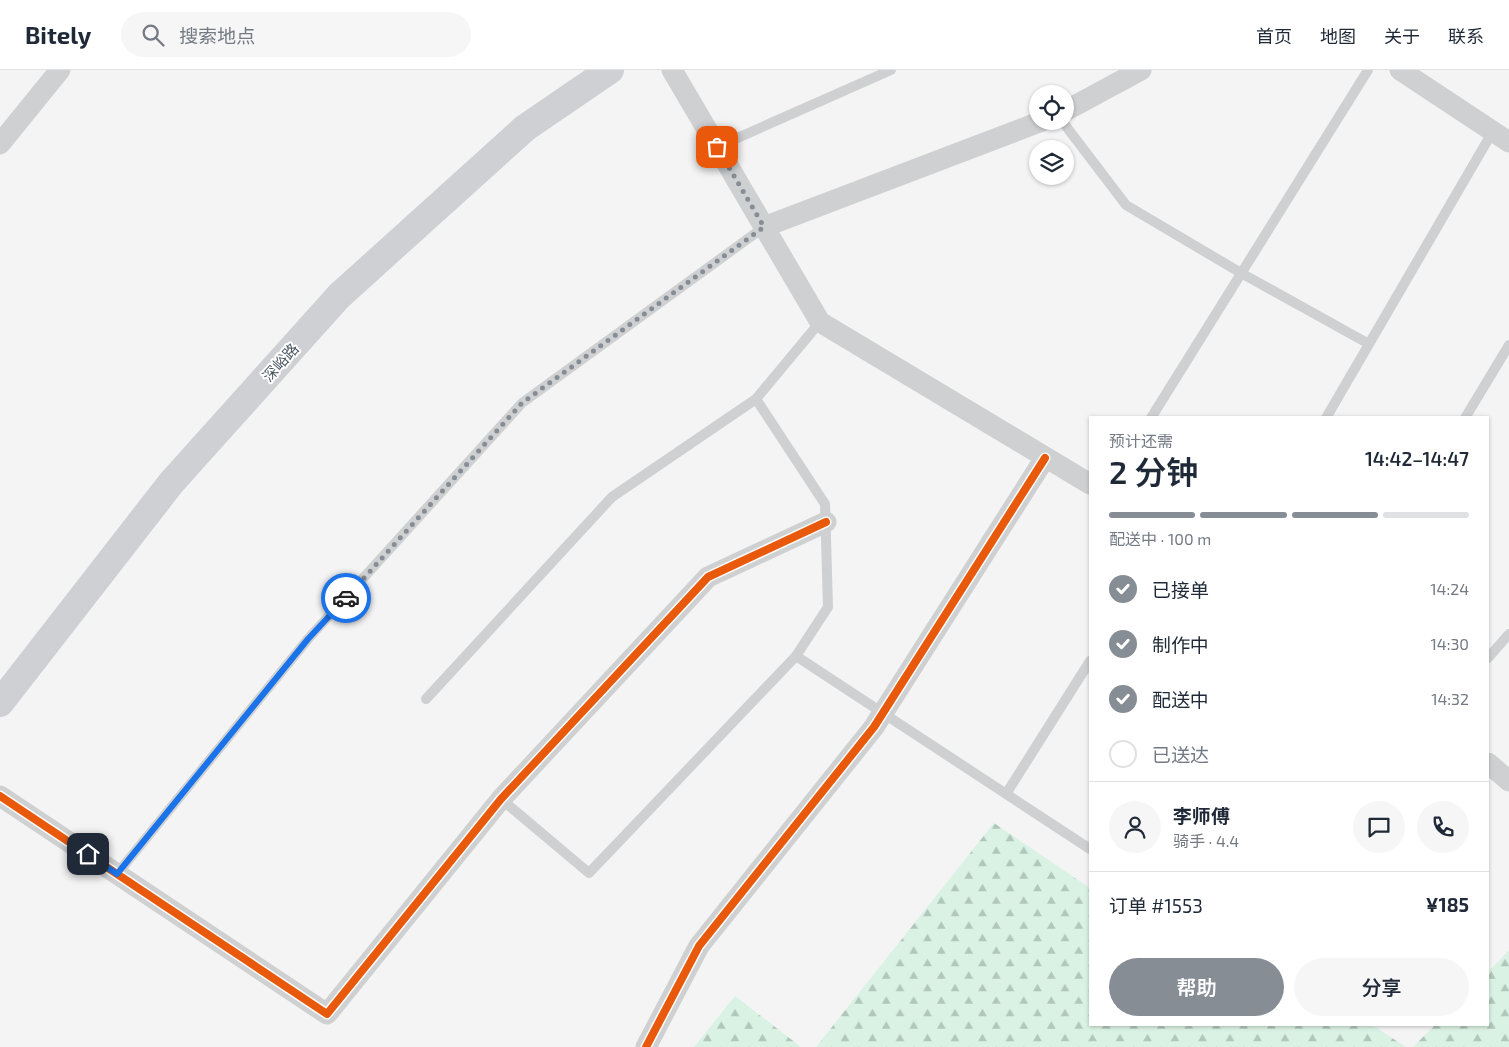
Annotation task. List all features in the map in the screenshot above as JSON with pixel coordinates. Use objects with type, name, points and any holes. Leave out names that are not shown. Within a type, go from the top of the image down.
[{"type":"main road","name":"深峪路","points":[[0,703],[170,483],[339,296],[524,128],[610,70]]},
{"type":"street","points":[[0,144],[60,70]]},
{"type":"street","points":[[672,70],[820,322],[1089,483]]},
{"type":"street","points":[[1074,106],[1141,70]]},
{"type":"street","points":[[1400,70],[1501,137]]},
{"type":"street","points":[[764,227],[1029,126]]},
{"type":"street","points":[[646,1047],[699,946],[874,727],[1045,458]]},
{"type":"street","points":[[0,796],[327,1014],[501,799],[708,577],[826,522]]},
{"type":"street","points":[[1489,764],[1509,781]]},
{"type":"lane","points":[[717,147],[892,70]]},
{"type":"lane","points":[[1152,416],[1368,70]]},
{"type":"lane","points":[[1069,130],[1126,205],[1241,273],[1369,344]]},
{"type":"lane","points":[[1327,416],[1369,344],[1501,137]]},
{"type":"lane","points":[[117,874],[308,639],[522,403],[764,227]]},
{"type":"lane","points":[[426,699],[612,497],[756,399],[820,322]]},
{"type":"lane","points":[[1466,416],[1509,345]]},
{"type":"lane","points":[[501,799],[589,873],[796,656],[828,607],[826,504],[756,399]]},
{"type":"lane","points":[[1489,657],[1509,634]]},
{"type":"lane","points":[[796,656],[1089,848]]},
{"type":"lane","points":[[1006,794],[1089,663]]},
{"type":"green space","points":[[994,823],[1089,887],[1089,1026],[1374,1026],[1406,1047],[816,1047]]},
{"type":"green space","points":[[1509,950],[1509,1047],[1413,1047],[1434,1026],[1489,1026],[1489,971]]},
{"type":"green space","points":[[735,996],[801,1047],[694,1047]]},
{"type":"cycle path","points":[[646,1047],[699,946],[874,727],[1045,458]]},
{"type":"cycle path","points":[[0,796],[327,1014],[501,799],[708,577],[826,522]]},
{"type":"way so far","points":[[346,598],[522,403],[764,227],[717,147]]},
{"type":"route","points":[[88,854],[117,874],[308,639],[346,598]]}]
